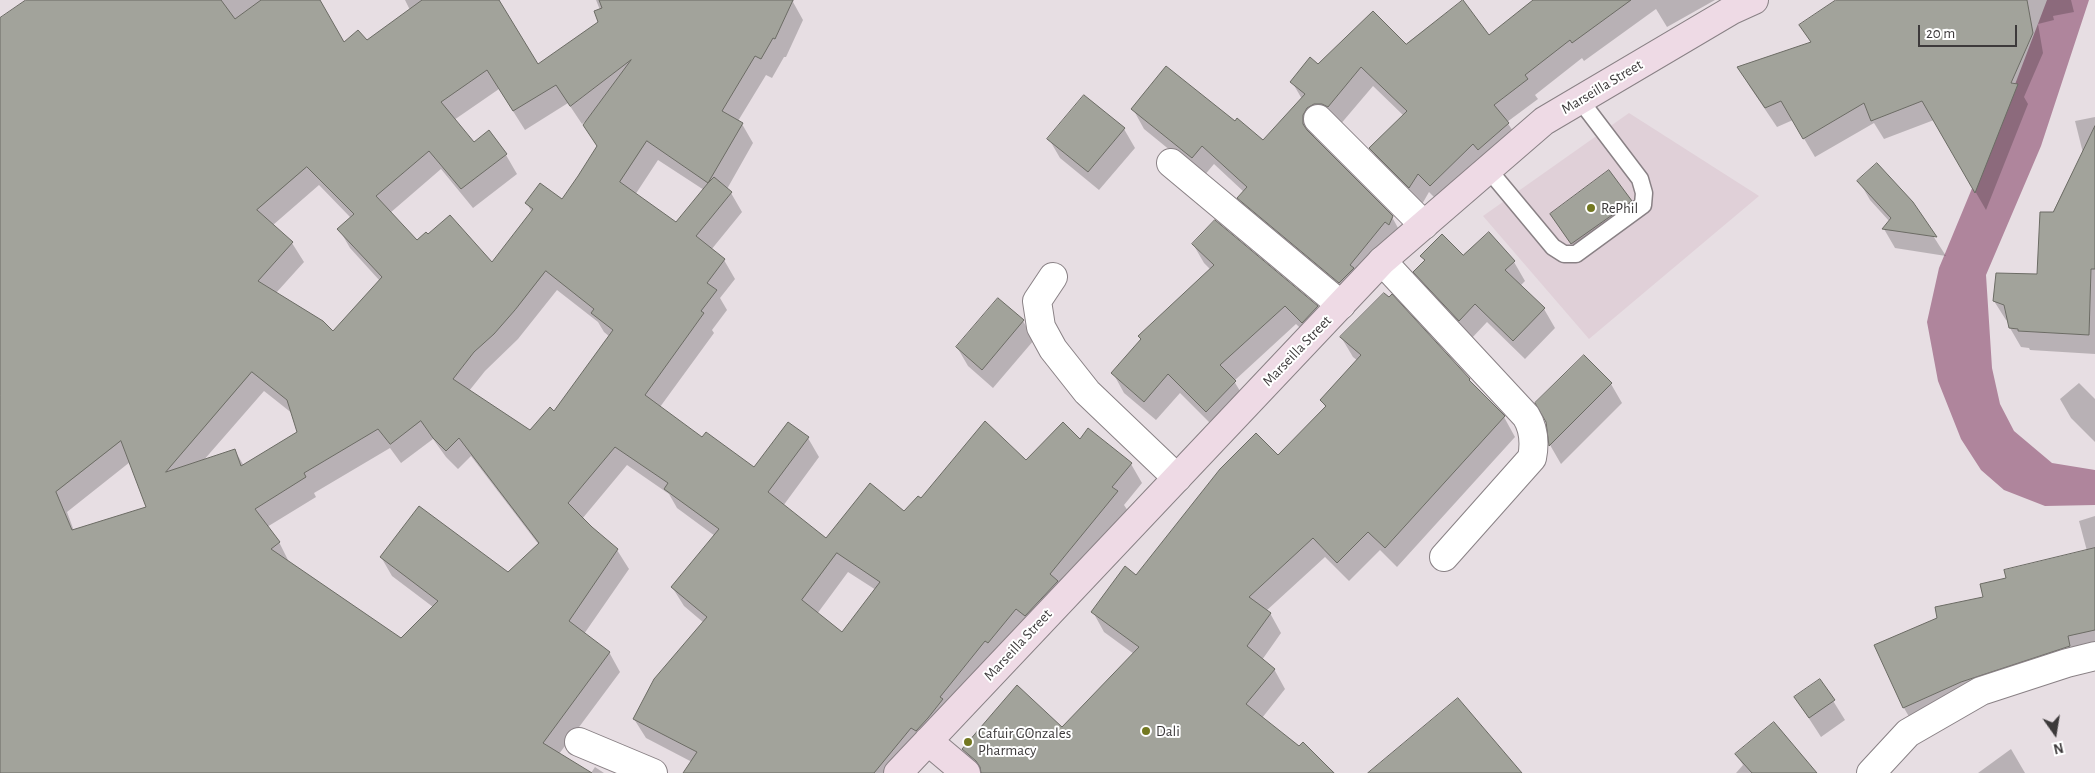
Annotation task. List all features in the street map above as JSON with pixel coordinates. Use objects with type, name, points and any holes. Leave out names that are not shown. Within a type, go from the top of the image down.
[{"type":"main road","name":"Marseilla Street","points":[[898,773],[1382,262],[1544,121],[1732,10],[1754,0]]},
{"type":"main road","points":[[928,741],[966,773]]},
{"type":"street","points":[[1318,119],[1424,225]]},
{"type":"street","points":[[1171,163],[1341,305]]},
{"type":"street","points":[[1382,262],[1526,416],[1532,426],[1534,447],[1532,458],[1444,557]]},
{"type":"street","points":[[1053,277],[1037,301],[1041,327],[1053,349],[1087,392],[1177,478]]},
{"type":"street","points":[[1871,773],[1908,733],[1981,691],[2067,663],[2095,656]]},
{"type":"street","points":[[579,742],[653,773]]},
{"type":"lane","points":[[1488,169],[1553,247],[1564,254],[1576,254],[1643,205],[1644,193],[1640,179],[1580,100]]},
{"type":"shaded area","points":[[2047,0],[2089,0],[2041,146],[1986,275],[1992,368],[2000,404],[2014,431],[2052,463],[2095,470],[2095,505],[2045,506],[2004,490],[1981,470],[1961,439],[1938,381],[1927,322],[1939,268],[2014,87]]},
{"type":"shaded area","points":[[1629,113],[1759,196],[1589,339],[1483,216]]},
{"type":"building","points":[[26,0],[221,0],[235,19],[261,0],[320,0],[344,42],[358,30],[367,40],[422,0],[499,0],[538,64],[598,22],[594,11],[602,8],[599,0],[793,0],[775,39],[773,38],[761,59],[755,56],[722,111],[743,123],[708,183],[714,177],[732,192],[696,236],[725,259],[707,283],[717,290],[701,311],[704,313],[645,395],[702,437],[706,432],[754,467],[788,422],[809,437],[768,492],[826,538],[870,483],[904,511],[918,496],[921,498],[985,421],[1026,460],[1063,422],[1080,439],[1088,428],[1132,463],[1112,487],[1118,491],[1050,574],[1058,581],[1025,616],[1016,609],[988,643],[985,641],[940,697],[943,699],[928,718],[916,731],[911,728],[874,773],[683,773],[697,752],[633,719],[654,679],[707,617],[671,587],[719,529],[664,489],[668,483],[615,447],[568,503],[618,549],[569,621],[610,652],[543,743],[592,773],[0,773],[0,18]],"holes":[[[631,60],[583,125],[597,146],[578,176],[562,199],[540,183],[525,203],[533,209],[492,262],[450,215],[428,234],[426,232],[417,240],[376,196],[429,151],[461,189],[507,154],[489,130],[474,142],[441,102],[487,70],[513,111],[556,85],[570,106]],[[647,141],[708,183],[676,222],[620,182]],[[307,167],[354,214],[337,229],[382,277],[333,331],[323,321],[258,281],[293,242],[257,210]],[[546,271],[594,309],[591,313],[613,330],[554,411],[550,407],[530,430],[453,379],[474,352],[494,334]],[[252,372],[287,400],[297,432],[241,466],[235,449],[166,472]],[[421,421],[433,438],[446,451],[459,438],[539,543],[508,572],[419,506],[380,557],[438,601],[401,638],[271,549],[280,542],[255,509],[306,477],[304,473],[378,429],[390,444]],[[121,441],[146,507],[72,530],[56,492]],[[837,553],[880,582],[842,632],[802,600]]]},
{"type":"building","points":[[1463,0],[1489,35],[1533,0],[1631,0],[1572,43],[1570,40],[1525,75],[1528,79],[1494,105],[1509,123],[1478,150],[1473,144],[1430,186],[1418,174],[1409,188],[1369,148],[1407,111],[1361,67],[1328,107],[1322,104],[1314,104],[1307,108],[1303,115],[1303,124],[1307,130],[1393,216],[1389,225],[1385,222],[1350,265],[1354,268],[1339,283],[1237,198],[1247,187],[1202,146],[1192,158],[1131,109],[1166,66],[1235,121],[1237,118],[1263,140],[1305,94],[1290,82],[1310,57],[1318,64],[1373,11],[1406,44]]},
{"type":"building","points":[[1836,0],[2027,0],[2033,33],[2011,83],[2018,84],[1975,193],[1922,101],[1871,121],[1864,103],[1803,139],[1781,101],[1765,108],[1737,67],[1811,42],[1799,25]]},
{"type":"building","points":[[1084,95],[1125,128],[1088,172],[1047,139]]},
{"type":"building","points":[[2095,126],[2095,269],[2091,269],[2089,335],[2018,331],[2018,329],[2009,328],[2004,305],[1993,301],[1996,273],[2037,274],[2040,212],[2053,212]]},
{"type":"building","points":[[1877,163],[1913,202],[1937,237],[1882,229],[1891,218],[1857,181]]},
{"type":"building","name":"RePhil","points":[[1609,170],[1632,201],[1571,244],[1550,214]]},
{"type":"building","points":[[1215,220],[1318,306],[1302,323],[1285,306],[1220,365],[1236,381],[1206,412],[1168,374],[1144,402],[1111,373],[1141,339],[1138,336],[1214,265],[1192,244]]},
{"type":"building","points":[[1489,232],[1515,261],[1505,270],[1545,308],[1513,341],[1475,304],[1459,321],[1413,272],[1425,260],[1420,256],[1442,234],[1463,255]]},
{"type":"building","points":[[1384,293],[1389,297],[1392,294],[1469,380],[1505,416],[1385,548],[1368,532],[1337,563],[1313,538],[1249,597],[1271,613],[1247,646],[1275,669],[1246,704],[1299,746],[1303,742],[1334,773],[981,773],[976,761],[962,749],[1017,685],[1062,727],[1139,647],[1091,612],[1125,566],[1136,575],[1220,469],[1256,433],[1278,455],[1326,406],[1320,400],[1361,355],[1340,337]]},
{"type":"building","points":[[998,298],[1024,320],[982,370],[956,347]]},
{"type":"building","points":[[1584,355],[1612,383],[1549,446],[1546,422],[1535,403]]},
{"type":"building","points":[[2095,548],[2095,630],[2068,636],[2070,646],[1961,682],[1903,708],[1874,645],[1937,618],[1935,607],[1983,597],[1980,584],[2006,578],[2004,570]]},
{"type":"building","points":[[1820,679],[1835,700],[1809,718],[1794,697]]},
{"type":"building","points":[[1458,698],[1522,773],[1368,773]]},
{"type":"building","points":[[1774,722],[1817,773],[1752,773],[1735,754]]},
{"type":"place","name":"RePhil","points":[[1591,208]]},
{"type":"place","name":"Dali","points":[[1146,731]]},
{"type":"place","name":"Cafuir GOnzales Pharmacy","points":[[968,742]]}]
